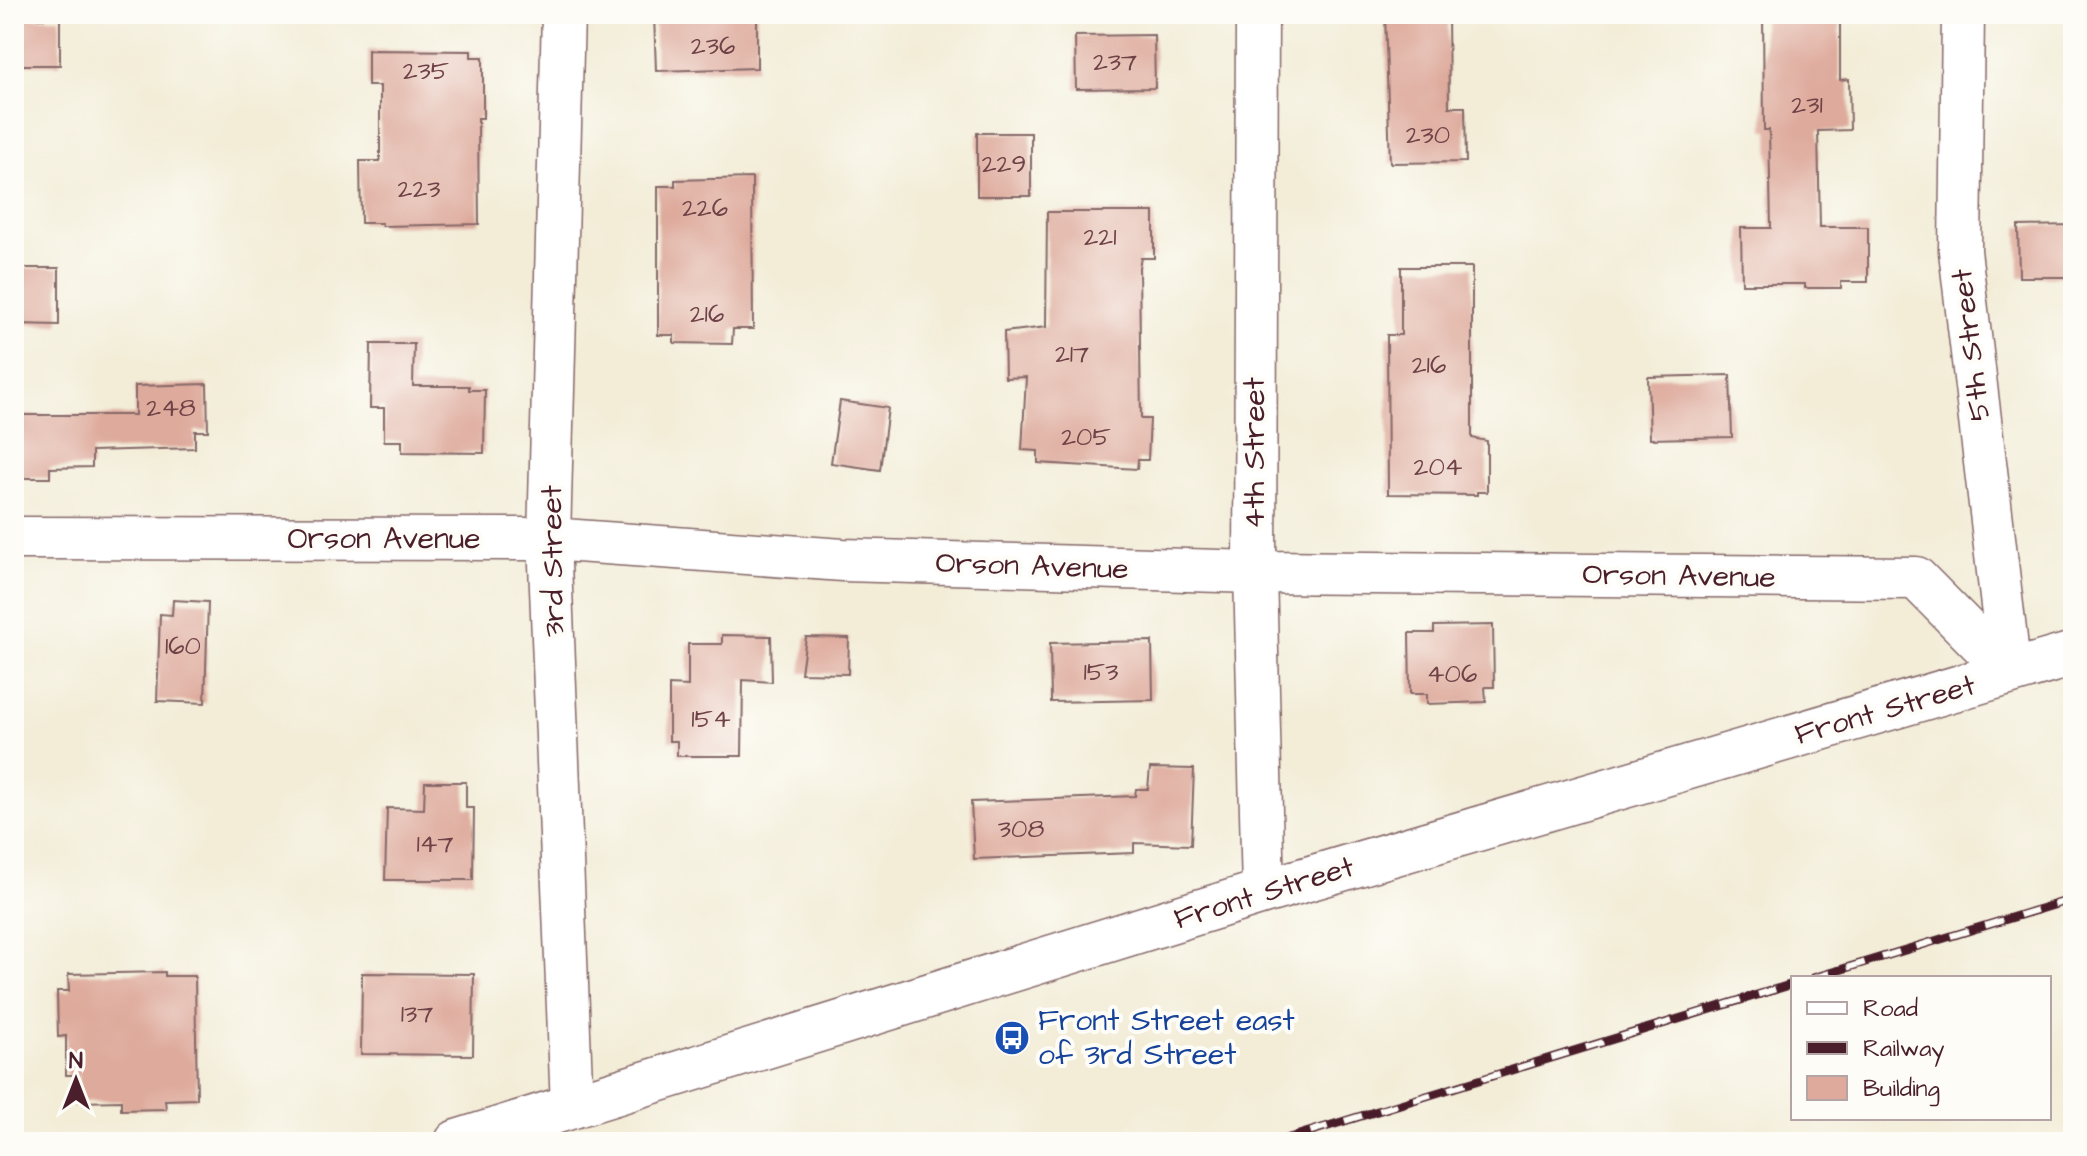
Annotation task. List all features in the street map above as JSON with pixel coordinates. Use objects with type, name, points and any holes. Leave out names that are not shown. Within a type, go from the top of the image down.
[{"type":"street","name":"3rd Street","points":[[563,14],[549,539],[572,1107]]},
{"type":"street","name":"4th Street","points":[[1257,14],[1255,572],[1263,892]]},
{"type":"street","name":"5th Street","points":[[1963,14],[1960,251],[2010,673]]},
{"type":"street","name":"Orson Avenue","points":[[14,538],[549,539],[843,560],[1255,572],[1916,578],[2010,673]]},
{"type":"street","name":"Front Street","points":[[457,1142],[1263,892],[2073,654]]},
{"type":"building","points":[[654,14],[757,14],[757,68],[656,71]]},
{"type":"building","points":[[1385,14],[1448,14],[1449,107],[1465,107],[1466,162],[1390,163]]},
{"type":"building","points":[[1763,14],[1840,14],[1840,80],[1849,79],[1850,130],[1818,131],[1820,227],[1868,227],[1868,282],[1841,282],[1841,288],[1805,288],[1805,284],[1742,284],[1741,228],[1771,228],[1769,130],[1764,130]]},
{"type":"building","points":[[14,18],[60,18],[60,65],[14,65]]},
{"type":"building","points":[[1154,35],[1155,88],[1076,89],[1075,36]]},
{"type":"building","points":[[368,50],[471,51],[471,57],[483,57],[483,118],[478,118],[479,224],[382,226],[382,223],[361,223],[360,161],[380,161],[380,86],[368,86]]},
{"type":"building","points":[[977,133],[1031,133],[1031,196],[977,196]]},
{"type":"building","points":[[752,178],[753,329],[733,329],[732,344],[674,343],[674,335],[658,335],[658,186],[675,186],[675,180]]},
{"type":"building","points":[[1047,212],[1154,212],[1154,258],[1141,258],[1139,267],[1141,419],[1150,419],[1148,460],[1138,460],[1137,469],[1038,463],[1038,451],[1022,450],[1026,377],[1005,378],[1004,332],[1046,327]]},
{"type":"building","points":[[2073,225],[2073,277],[2019,277],[2018,226]]},
{"type":"building","points":[[1401,267],[1472,267],[1472,438],[1487,441],[1487,492],[1477,492],[1477,495],[1388,494],[1387,335],[1401,335]]},
{"type":"building","points":[[16,268],[59,268],[59,325],[15,324]]},
{"type":"building","points":[[371,344],[414,344],[413,386],[469,386],[469,390],[485,390],[484,453],[402,452],[402,441],[384,441],[384,408],[370,408]]},
{"type":"building","points":[[1730,375],[1732,437],[1650,439],[1648,377]]},
{"type":"building","points":[[207,384],[208,431],[195,431],[195,448],[92,451],[92,467],[50,468],[50,478],[14,478],[14,415],[135,415],[135,386]]},
{"type":"building","points":[[840,401],[888,408],[880,470],[831,463]]},
{"type":"building","points":[[173,600],[208,602],[205,703],[157,701],[160,614],[172,615]]},
{"type":"building","points":[[1493,625],[1494,687],[1485,687],[1486,702],[1427,704],[1427,694],[1410,694],[1409,633],[1434,633],[1434,626]]},
{"type":"building","points":[[722,635],[771,636],[772,682],[743,680],[742,756],[677,756],[677,741],[669,741],[669,685],[688,686],[688,644],[722,644]]},
{"type":"building","points":[[806,637],[849,638],[848,674],[801,673]]},
{"type":"building","points":[[1152,641],[1153,700],[1051,702],[1050,643]]},
{"type":"building","points":[[1150,768],[1194,769],[1191,845],[1134,843],[1134,853],[974,859],[971,802],[1135,796],[1136,789],[1148,789]]},
{"type":"building","points":[[425,782],[466,782],[466,808],[474,808],[473,880],[385,880],[387,808],[424,809]]},
{"type":"building","points":[[165,972],[165,976],[195,976],[197,1099],[165,1100],[166,1109],[121,1110],[121,1101],[79,1102],[79,1075],[66,1075],[66,1036],[58,1037],[57,991],[69,991],[68,974]]},
{"type":"building","points":[[362,973],[474,974],[473,1055],[361,1054]]},
{"type":"railway","points":[[1820,976],[2073,899]]},
{"type":"railway","points":[[1276,1142],[1791,985]]},
{"type":"place","name":"Front Street east of 3rd Street","points":[[1012,1038]]}]
